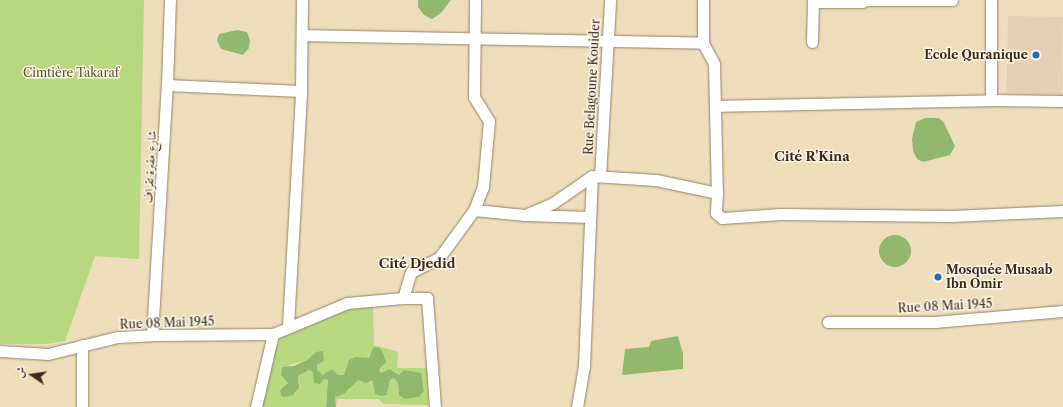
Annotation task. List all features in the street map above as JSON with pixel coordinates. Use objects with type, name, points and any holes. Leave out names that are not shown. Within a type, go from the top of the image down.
[{"type":"street","name":"شارع مقبرة تقراف","points":[[152,335],[168,85],[170,0]]},
{"type":"street","points":[[288,326],[302,91],[302,0]]},
{"type":"street","points":[[403,298],[410,272],[439,258],[474,210],[483,187],[489,121],[474,97],[474,38],[476,0]]},
{"type":"street","name":"Rue Belagoune Kouider","points":[[577,407],[584,366],[590,217],[596,176],[608,41],[610,0]]},
{"type":"street","points":[[703,0],[703,43],[714,64],[716,106],[716,213],[722,218],[781,214],[951,216],[1063,210]]},
{"type":"street","points":[[812,42],[813,1],[952,0]]},
{"type":"street","points":[[991,0],[991,100]]},
{"type":"street","points":[[302,35],[703,43]]},
{"type":"street","points":[[168,85],[302,91]]},
{"type":"street","points":[[716,106],[991,100],[1063,101]]},
{"type":"street","points":[[525,215],[553,203],[596,176],[656,180],[717,193]]},
{"type":"street","points":[[474,210],[525,215],[590,217]]},
{"type":"street","name":"Rue 08 Mai 1945","points":[[0,351],[48,354],[118,337],[152,335],[273,334],[288,326],[321,315],[347,303],[403,298],[427,298],[435,407]]},
{"type":"street","name":"Rue 08 Mai 1945","points":[[828,322],[934,322],[1063,311]]},
{"type":"street","points":[[256,407],[273,334]]},
{"type":"street","points":[[82,345],[82,407]]},
{"type":"shaded area","name":"Ecole Quranique","points":[[1008,16],[1063,17],[1062,94],[1007,93]]},
{"type":"green space","name":"Cimtière Takaraf","points":[[0,0],[144,0],[139,259],[95,256],[65,341],[46,344],[0,344]]},
{"type":"green space","points":[[418,0],[451,0],[441,13],[432,19],[424,15],[418,7]]},
{"type":"green space","points":[[237,30],[247,32],[250,40],[249,48],[243,55],[221,49],[217,40],[219,34]]},
{"type":"green space","points":[[925,118],[938,118],[943,121],[955,146],[950,155],[923,162],[917,159],[913,151],[912,139],[916,122]]},
{"type":"green space","points":[[892,235],[898,235],[907,239],[911,251],[907,263],[898,267],[892,267],[883,263],[879,254],[879,248],[883,239]]},
{"type":"green space","points":[[353,306],[373,306],[374,345],[398,352],[397,368],[428,368],[428,405],[383,404],[379,399],[337,399],[336,407],[334,397],[350,390],[350,385],[358,379],[372,380],[375,394],[381,396],[387,395],[390,380],[394,378],[398,383],[399,395],[399,375],[390,369],[381,373],[379,370],[384,366],[370,355],[369,358],[355,358],[344,375],[323,375],[317,370],[317,365],[324,361],[316,352],[307,360],[289,365],[288,383],[280,390],[281,395],[299,384],[298,376],[309,370],[328,379],[326,407],[261,407],[275,346],[281,336]]},
{"type":"green space","points":[[678,336],[683,354],[683,369],[622,375],[625,349],[649,347],[651,341]]},
{"type":"green space","points":[[378,347],[382,350],[386,362],[379,370],[381,373],[390,369],[399,375],[404,370],[421,373],[424,391],[419,397],[405,399],[399,395],[398,383],[394,378],[390,380],[387,395],[381,396],[375,394],[372,380],[366,383],[358,380],[344,394],[335,397],[336,407],[326,407],[328,380],[324,379],[320,384],[314,383],[313,372],[309,370],[298,376],[299,388],[293,395],[284,397],[281,395],[280,390],[288,383],[281,375],[282,367],[294,366],[307,360],[316,352],[323,351],[324,361],[317,365],[317,370],[323,375],[332,369],[338,375],[344,375],[349,360],[355,357],[369,358],[373,348]]},
{"type":"place","name":"Ecole Quranique","points":[[1036,55]]},
{"type":"place","name":"Mosquée Musaab Ibn Omir","points":[[938,277]]},
{"type":"district","name":"Cité R'Kina","points":[[812,156]]},
{"type":"district","name":"Cité Djedid","points":[[417,263]]}]
